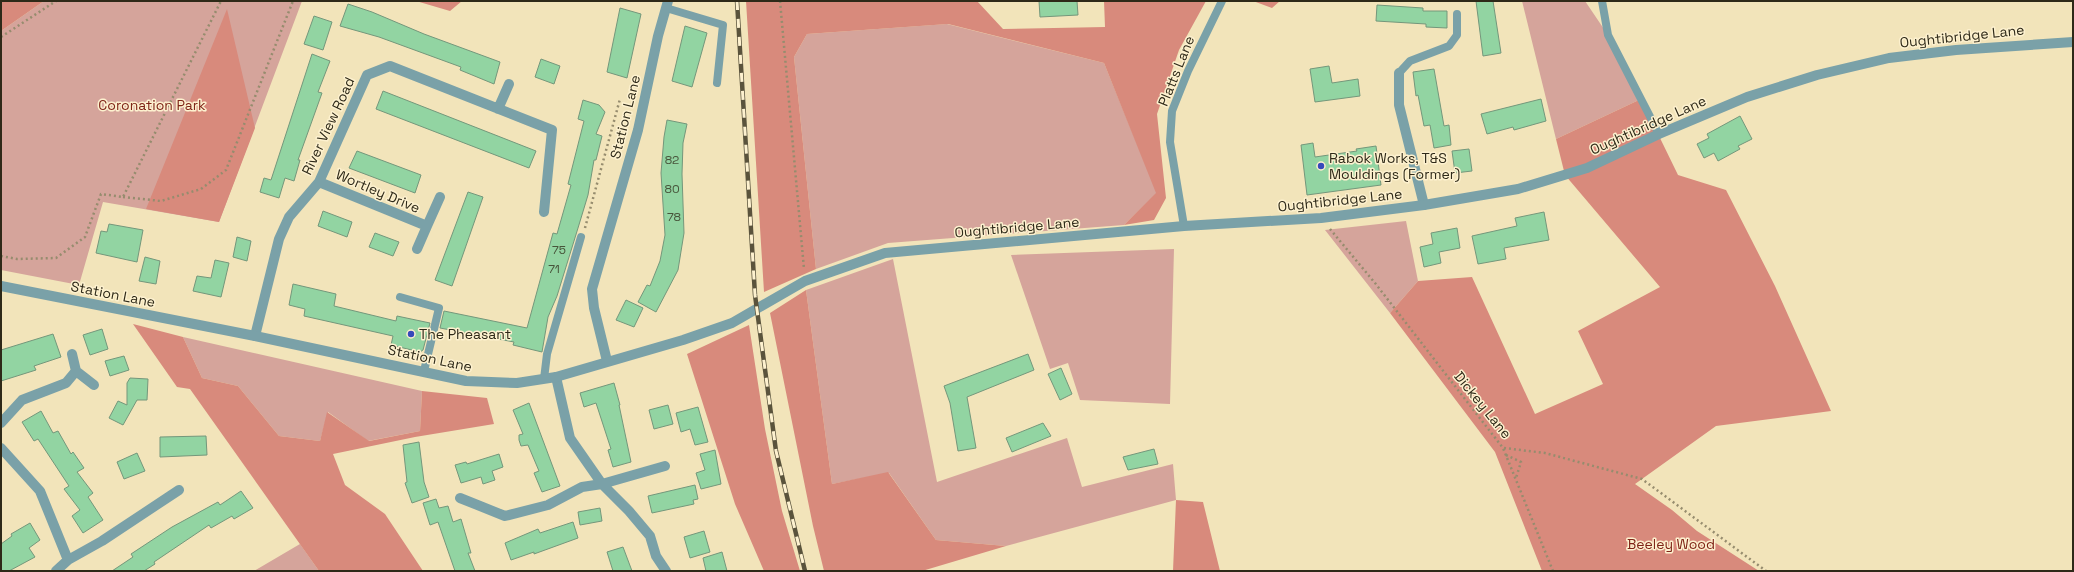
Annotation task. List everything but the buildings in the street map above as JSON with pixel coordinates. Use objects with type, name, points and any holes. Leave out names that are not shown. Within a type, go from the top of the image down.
[{"type":"street","name":"Station Lane","points":[[1,286],[255,336],[466,381],[517,383],[556,378],[607,361],[594,308],[592,289],[638,130],[667,5]]},
{"type":"street","name":"Oughtibridge Lane","points":[[607,361],[674,343],[732,323],[805,281],[885,253],[1184,226],[1321,218],[1424,205],[1518,189],[1587,168],[1659,134],[1747,98],[1817,75],[1889,58],[1956,50],[2073,42]]},
{"type":"street","name":"River View Road","points":[[255,336],[279,239],[289,217],[319,182],[367,75],[390,66],[552,130],[544,212]]},
{"type":"street","points":[[1399,74],[1399,105],[1424,205]]},
{"type":"street","points":[[498,109],[509,84]]},
{"type":"street","name":"Wortley Drive","points":[[319,182],[427,226]]},
{"type":"street","name":"Wortley Drive","points":[[417,250],[440,197]]},
{"type":"street","points":[[72,354],[76,371],[94,385]]},
{"type":"street","points":[[1,423],[22,400],[66,383],[76,371]]},
{"type":"street","points":[[556,378],[570,438],[602,484],[629,510],[650,536],[656,556],[666,571]]},
{"type":"street","points":[[1,448],[40,491],[68,560]]},
{"type":"street","points":[[460,498],[504,516],[548,505],[582,487],[602,484],[665,466]]},
{"type":"street","points":[[56,571],[68,560],[102,541],[179,490]]},
{"type":"lane","name":"Platts Lane","points":[[1184,226],[1170,142],[1172,111],[1188,71],[1222,1]]},
{"type":"lane","points":[[1602,1],[1608,35],[1659,134]]},
{"type":"lane","points":[[667,5],[723,25],[717,83]]},
{"type":"lane","points":[[1399,74],[1410,61],[1449,46],[1456,35],[1456,14]]},
{"type":"lane","points":[[544,379],[547,354],[581,237]]},
{"type":"lane","points":[[400,297],[439,308],[424,371]]},
{"type":"path","points":[[1,37],[56,1]]},
{"type":"path","points":[[123,197],[221,1]]},
{"type":"path","points":[[1,256],[17,259],[56,258],[86,237],[101,194],[161,201],[201,189],[226,170],[293,1]]},
{"type":"path","points":[[780,1],[805,281]]},
{"type":"path","points":[[581,237],[586,228],[620,99]]},
{"type":"path","name":"Dickey Lane","points":[[1321,218],[1375,283],[1503,448],[1545,453],[1642,479],[1766,571]]},
{"type":"path","points":[[1503,448],[1552,571]]},
{"type":"path","points":[[1506,454],[1521,462],[1516,479]]},
{"type":"green space","points":[[1,1],[44,1],[1,31]]},
{"type":"green space","name":"Coronation Park","points":[[44,1],[302,1],[219,222],[103,202],[79,285],[1,270],[1,31]]},
{"type":"green space","points":[[416,1],[462,1],[450,11]]},
{"type":"green space","points":[[746,1],[977,1],[1003,29],[1105,27],[1104,1],[1206,1],[1179,50],[1157,114],[1166,198],[1154,220],[1124,225],[1156,193],[1104,63],[948,24],[807,34],[794,57],[816,269],[764,292]]},
{"type":"green space","points":[[1253,1],[1280,1],[1272,8]]},
{"type":"green space","points":[[1522,1],[1585,1],[1608,35],[1641,99],[1556,139]]},
{"type":"green space","points":[[227,9],[255,128],[219,222],[146,209]]},
{"type":"green space","points":[[947,24],[1104,63],[1157,193],[1124,225],[888,243],[816,269],[794,57],[807,34]]},
{"type":"green space","name":"Beeley Wood","points":[[1641,99],[1678,175],[1726,190],[1775,286],[1831,411],[1716,426],[1635,484],[1672,510],[1697,531],[1759,571],[1542,571],[1495,452],[1390,313],[1418,281],[1472,277],[1535,414],[1603,384],[1578,331],[1660,287],[1565,175],[1556,139]]},
{"type":"green space","points":[[1406,221],[1418,281],[1390,313],[1325,230]]},
{"type":"green space","points":[[1174,249],[1170,404],[1080,400],[1068,363],[1050,369],[1011,255]]},
{"type":"green space","points":[[893,259],[937,482],[1067,438],[1082,487],[1173,464],[1176,500],[1006,546],[936,540],[889,473],[832,484],[806,290]]},
{"type":"green space","points":[[806,290],[832,484],[888,472],[936,540],[1006,546],[922,571],[824,571],[813,526],[770,313]]},
{"type":"green space","points":[[133,324],[183,337],[202,378],[238,386],[279,436],[320,441],[327,412],[369,441],[420,431],[422,391],[487,398],[494,424],[415,437],[333,454],[345,485],[385,514],[423,571],[319,571],[190,389],[177,387]]},
{"type":"green space","points":[[749,325],[765,429],[782,511],[800,571],[764,571],[735,504],[687,354]]},
{"type":"green space","points":[[183,337],[422,391],[420,431],[368,441],[328,412],[320,441],[279,436],[238,386],[202,378]]},
{"type":"green space","points":[[1176,500],[1203,502],[1220,571],[1173,571]]},
{"type":"green space","points":[[300,544],[319,571],[254,571]]},
{"type":"railway","points":[[737,1],[755,295],[776,451],[805,571]]},
{"type":"place","name":"Rabok Works, T&S Mouldings (Former)","points":[[1321,166]]},
{"type":"place","name":"The Pheasant","points":[[411,334]]}]
